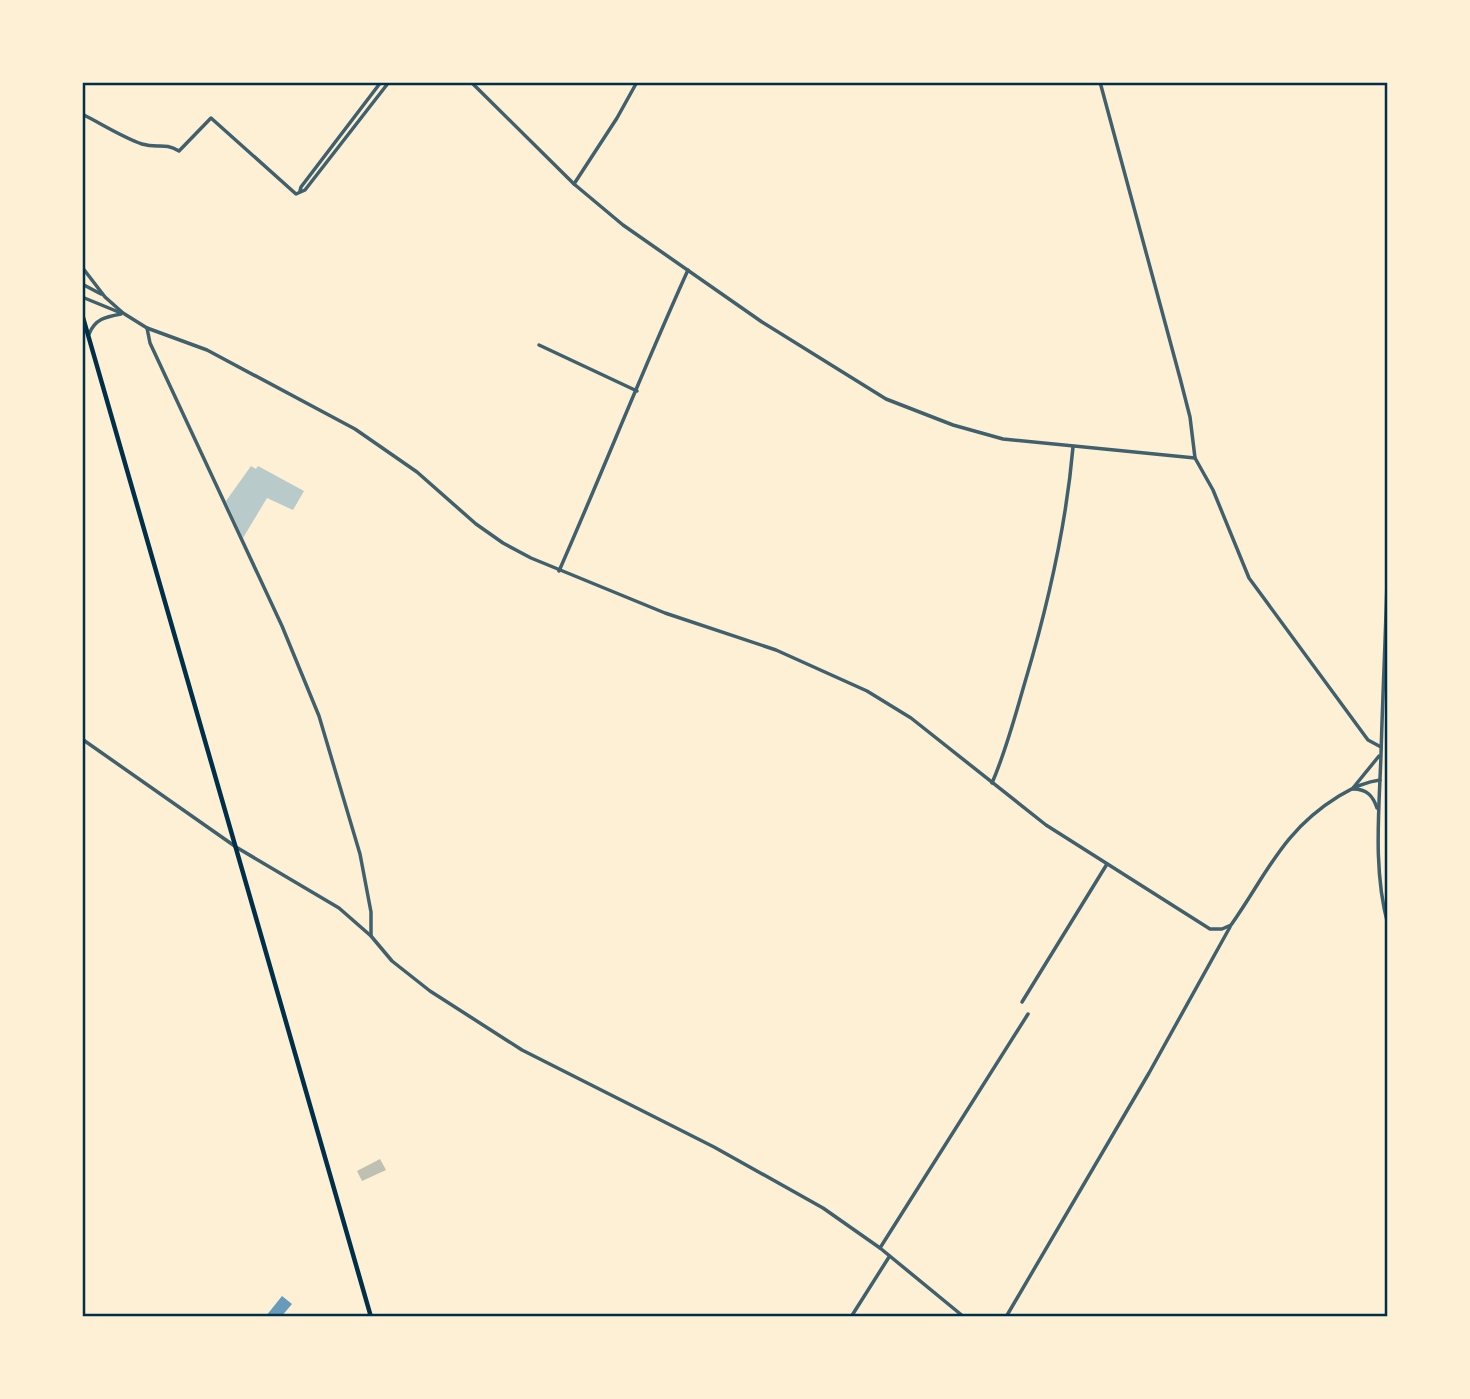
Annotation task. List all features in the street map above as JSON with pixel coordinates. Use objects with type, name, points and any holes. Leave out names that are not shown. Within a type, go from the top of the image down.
[{"type":"main road","points":[[82,314],[371,1317]]},
{"type":"street","points":[[300,191],[382,82]]},
{"type":"street","points":[[82,114],[142,144],[153,147],[169,145],[179,151],[211,118],[293,193],[305,190],[389,82]]},
{"type":"street","points":[[471,82],[574,184],[623,225],[762,322],[886,399],[953,425],[1003,439],[1195,458]]},
{"type":"street","points":[[574,184],[637,82]]},
{"type":"street","points":[[1100,82],[1175,356],[1195,458],[1213,490],[1249,578],[1368,740],[1381,747]]},
{"type":"street","points":[[82,267],[105,297],[123,313]]},
{"type":"street","points":[[559,571],[637,391],[660,330],[688,270]]},
{"type":"street","points":[[82,284],[105,297]]},
{"type":"street","points":[[82,296],[123,313],[147,328],[207,350],[355,429],[417,472],[476,524],[503,543],[559,571],[665,613],[776,650],[867,691],[911,718],[1046,825],[1210,929],[1222,929],[1231,925]]},
{"type":"street","points":[[88,335],[93,324],[101,318],[123,313]]},
{"type":"street","points":[[147,328],[150,343],[282,626],[319,716],[360,854],[371,912],[371,936]]},
{"type":"street","points":[[539,345],[637,391]]},
{"type":"street","points":[[1388,368],[1388,468]]},
{"type":"street","points":[[992,783],[1018,708],[1049,598],[1062,536],[1073,447]]},
{"type":"street","points":[[1388,536],[1387,645],[1378,811],[1379,875],[1388,926]]},
{"type":"street","points":[[82,739],[236,847],[339,908],[371,936],[392,961],[430,991],[523,1050],[768,1176],[823,1208],[880,1248],[964,1317]]},
{"type":"street","points":[[1351,789],[1381,755]]},
{"type":"street","points":[[1006,1317],[1149,1073],[1231,925],[1288,838],[1323,806],[1351,789],[1380,780]]},
{"type":"street","points":[[1351,789],[1360,789],[1370,794],[1378,811]]},
{"type":"street","points":[[1022,1002],[1107,864]]},
{"type":"street","points":[[880,1248],[1028,1014]]},
{"type":"street","points":[[850,1317],[889,1256]]},
{"type":"street","points":[[1386,1317],[1388,1307]]},
{"type":"shaded area","points":[[251,466],[256,469],[258,466],[304,491],[293,510],[267,498],[243,538],[226,501]]},
{"type":"water","points":[[282,1296],[292,1304],[281,1317],[267,1317],[266,1316]]},
{"type":"building","points":[[380,1159],[386,1170],[362,1181],[357,1171]]}]
